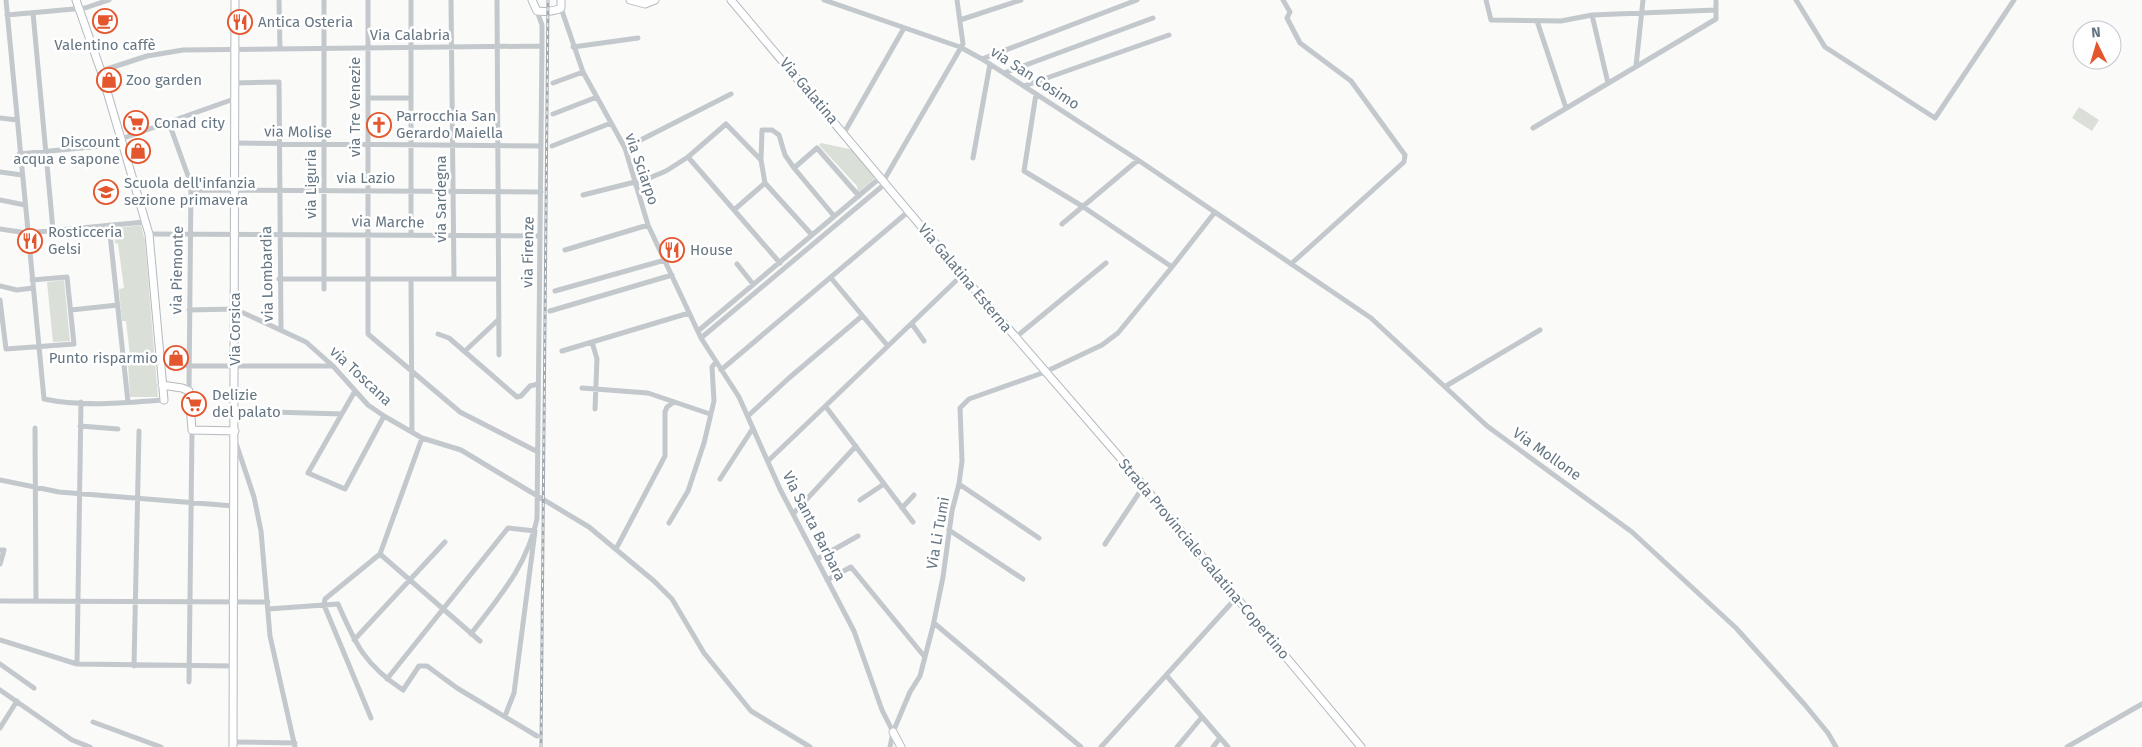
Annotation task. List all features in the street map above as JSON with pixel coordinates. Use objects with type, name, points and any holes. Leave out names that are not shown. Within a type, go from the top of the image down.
[{"type":"street","points":[[6,0],[19,154],[44,399],[58,402],[164,400],[149,234],[101,71],[76,0]]},
{"type":"street","points":[[7,15],[79,9],[109,0]]},
{"type":"street","name":"Via Corsica","points":[[233,745],[236,442],[234,411],[236,366],[235,0]]},
{"type":"street","points":[[279,0],[280,49]]},
{"type":"street","name":"via Liguria","points":[[324,0],[324,289]]},
{"type":"street","name":"via Tre Venezie","points":[[368,0],[366,279],[368,334],[413,373]]},
{"type":"street","points":[[411,0],[411,235]]},
{"type":"street","name":"via Sardegna","points":[[451,0],[454,278]]},
{"type":"street","points":[[497,0],[499,355]]},
{"type":"street","points":[[532,0],[537,11],[548,12],[561,4]]},
{"type":"street","points":[[630,0],[646,4],[655,0]]},
{"type":"street","name":"Via Galatina","points":[[731,0],[884,180]]},
{"type":"street","name":"via San Cosimo","points":[[824,0],[838,3],[960,47],[1004,73],[1215,212]]},
{"type":"street","points":[[701,338],[884,180],[963,44],[957,0]]},
{"type":"street","points":[[960,20],[1021,0]]},
{"type":"street","points":[[982,59],[1137,0]]},
{"type":"street","points":[[1283,0],[1290,12],[1287,18],[1300,43],[1350,81],[1404,155],[1404,162],[1292,264]]},
{"type":"street","points":[[1486,0],[1492,20],[1561,21],[1592,15],[1716,10]]},
{"type":"street","points":[[1636,66],[1643,0]]},
{"type":"street","points":[[1533,128],[1716,19],[1716,0]]},
{"type":"street","points":[[1796,0],[1824,47],[1936,118],[2014,0]]},
{"type":"street","name":"via Sciarpo","points":[[561,4],[573,47],[583,72],[625,148],[648,226],[701,338]]},
{"type":"street","name":"via Firenze","points":[[505,716],[514,692],[537,519],[542,25],[537,11]]},
{"type":"street","points":[[33,13],[53,230]]},
{"type":"street","points":[[1592,15],[1608,83]]},
{"type":"street","points":[[1004,73],[1153,18]]},
{"type":"street","points":[[1537,21],[1566,108]]},
{"type":"street","points":[[844,133],[904,28]]},
{"type":"street","points":[[1024,86],[1169,35]]},
{"type":"street","points":[[573,47],[638,38]]},
{"type":"street","name":"Via Calabria","points":[[101,71],[136,59],[169,51],[542,46]]},
{"type":"street","points":[[973,158],[990,64]]},
{"type":"street","points":[[553,83],[583,72]]},
{"type":"street","name":"via Lombardia","points":[[234,83],[278,82],[281,330]]},
{"type":"street","points":[[625,148],[731,94]]},
{"type":"street","points":[[1036,94],[1024,171],[1082,206],[1172,267]]},
{"type":"street","points":[[553,114],[597,97]]},
{"type":"street","points":[[368,98],[410,98]]},
{"type":"street","points":[[19,154],[121,141],[234,99]]},
{"type":"street","points":[[0,118],[17,120]]},
{"type":"street","name":"via Piemonte","points":[[169,123],[190,181],[191,190],[189,391]]},
{"type":"street","points":[[552,146],[611,123]]},
{"type":"street","points":[[583,195],[635,183],[666,171],[688,157],[726,124],[761,160]]},
{"type":"street","points":[[812,235],[765,183],[761,160],[762,130],[772,130],[779,135],[785,155],[834,216]]},
{"type":"street","name":"via Molise","points":[[236,143],[540,146]]},
{"type":"street","points":[[794,168],[817,148],[858,196]]},
{"type":"street","points":[[688,157],[780,263]]},
{"type":"street","points":[[1062,224],[1138,160]]},
{"type":"street","points":[[0,172],[22,175]]},
{"type":"street","points":[[698,331],[858,196],[884,180]]},
{"type":"street","name":"Via Galatina Esterna","points":[[884,180],[1045,372]]},
{"type":"street","points":[[734,210],[765,183]]},
{"type":"street","name":"via Lazio","points":[[191,190],[454,190],[541,192]]},
{"type":"street","points":[[0,200],[25,205]]},
{"type":"street","points":[[721,370],[909,211]]},
{"type":"street","name":"Via Mollone","points":[[1215,212],[1371,318],[1487,426],[1632,532],[1736,628],[1805,704],[1836,747]]},
{"type":"street","name":"Via Li Tumi","points":[[890,747],[893,732],[910,692],[920,676],[934,623],[962,461],[960,408],[969,399],[1045,372],[1102,345],[1118,333],[1215,212]]},
{"type":"street","points":[[0,229],[27,233],[145,222]]},
{"type":"street","points":[[109,225],[128,402]]},
{"type":"street","points":[[565,250],[648,226]]},
{"type":"street","points":[[149,234],[235,234]]},
{"type":"street","name":"via Marche","points":[[235,234],[540,236]]},
{"type":"street","points":[[555,291],[664,260]]},
{"type":"street","points":[[1016,337],[1106,263]]},
{"type":"street","points":[[737,264],[753,284]]},
{"type":"street","points":[[550,311],[672,275]]},
{"type":"street","points":[[768,460],[826,407],[962,275]]},
{"type":"street","points":[[0,300],[6,349],[74,344],[67,277],[32,280]]},
{"type":"street","points":[[279,278],[498,279]]},
{"type":"street","points":[[831,278],[888,345]]},
{"type":"street","points":[[411,279],[412,432]]},
{"type":"street","points":[[0,286],[17,290],[33,288]]},
{"type":"street","points":[[71,310],[118,305]]},
{"type":"street","name":"via Toscana","points":[[189,310],[235,309],[306,342],[333,366],[368,404],[384,416],[422,438],[461,450],[589,527],[654,580],[672,599],[704,653],[751,711],[810,747]]},
{"type":"street","points":[[562,352],[689,313]]},
{"type":"street","points":[[748,416],[789,378],[862,316]]},
{"type":"street","points":[[465,351],[498,320]]},
{"type":"street","points":[[912,324],[924,340]]},
{"type":"street","points":[[1446,386],[1540,330]]},
{"type":"street","points":[[438,334],[449,338],[517,397],[521,396],[530,386],[538,384]]},
{"type":"street","name":"Via Santa Barbara","points":[[701,338],[739,397],[780,489],[854,631],[882,710],[893,732]]},
{"type":"street","points":[[592,342],[597,359],[595,409]]},
{"type":"street","points":[[669,523],[694,477],[714,401],[712,367],[716,362]]},
{"type":"street","points":[[188,366],[333,366]]},
{"type":"street","name":"Strada Provinciale Galatina-Copertino","points":[[1045,372],[1143,486],[1360,747]]},
{"type":"street","points":[[413,373],[460,412],[538,452]]},
{"type":"street","points":[[162,385],[189,391],[192,430],[189,682]]},
{"type":"street","points":[[582,388],[648,393],[710,414]]},
{"type":"street","points":[[355,391],[308,474],[345,489],[384,416]]},
{"type":"street","points":[[77,664],[81,402]]},
{"type":"street","points":[[616,549],[665,456],[665,412],[667,407],[674,402]]},
{"type":"street","points":[[826,407],[912,522]]},
{"type":"street","points":[[234,411],[342,414]]},
{"type":"street","points":[[80,426],[118,429]]},
{"type":"street","points":[[35,428],[36,601]]},
{"type":"street","points":[[720,479],[754,428]]},
{"type":"street","points":[[192,430],[235,431]]},
{"type":"street","points":[[134,666],[139,431]]},
{"type":"street","points":[[371,718],[324,605],[325,599],[380,554],[422,438]]},
{"type":"street","points":[[233,745],[295,745],[270,636],[261,531],[254,497],[236,442]]},
{"type":"street","points":[[793,514],[856,446]]},
{"type":"street","points":[[0,480],[80,494],[234,506]]},
{"type":"street","points":[[860,500],[884,484]]},
{"type":"street","points":[[959,484],[1039,538]]},
{"type":"street","points":[[1104,544],[1143,486]]},
{"type":"street","points":[[902,508],[914,495]]},
{"type":"street","points":[[387,679],[508,528],[535,531],[516,574],[471,634]]},
{"type":"street","points":[[949,530],[1023,579]]},
{"type":"street","points":[[817,560],[858,536]]},
{"type":"street","points":[[354,640],[446,542]]},
{"type":"street","points":[[0,550],[4,550],[0,564]]},
{"type":"street","points":[[380,554],[480,641]]},
{"type":"street","points":[[516,574],[531,566]]},
{"type":"street","points":[[827,580],[851,567],[924,656]]},
{"type":"street","points":[[1101,747],[1236,598]]},
{"type":"street","points":[[0,601],[233,603],[268,606],[338,604],[354,640],[367,660],[387,679],[403,690],[419,666],[427,666],[457,688],[536,736]]},
{"type":"street","points":[[934,623],[1080,747]]},
{"type":"street","points":[[0,640],[77,664],[233,666]]},
{"type":"street","points":[[0,664],[34,688]]},
{"type":"street","points":[[1166,675],[1228,747]]},
{"type":"street","points":[[0,690],[73,741],[90,747]]},
{"type":"street","points":[[0,728],[16,702]]},
{"type":"street","points":[[2067,747],[2142,704]]},
{"type":"street","points":[[1177,747],[1202,717]]},
{"type":"street","points":[[93,722],[161,747]]},
{"type":"street","points":[[893,732],[901,747]]},
{"type":"street","points":[[1213,747],[1220,738]]},
{"type":"street","points":[[71,747],[73,741]]},
{"type":"shaded area","points":[[2079,107],[2099,120],[2092,131],[2072,118]]},
{"type":"shaded area","points":[[821,143],[854,150],[874,175],[874,179],[858,193],[857,186],[819,145]]},
{"type":"shaded area","points":[[141,225],[145,241],[158,397],[130,397],[128,364],[131,364],[126,321],[122,321],[119,289],[124,288],[118,244],[115,243],[114,233],[118,232],[118,228]]},
{"type":"shaded area","points":[[64,280],[70,341],[53,342],[47,282]]},
{"type":"railway","points":[[541,747],[548,0]]},
{"type":"place","name":"Valentino caffè","points":[[105,21]]},
{"type":"place","name":"Antica Osteria","points":[[240,22]]},
{"type":"place","name":"Zoo garden","points":[[109,80]]},
{"type":"place","name":"Conad city","points":[[136,123]]},
{"type":"place","name":"Parrocchia San Gerardo Maiella","points":[[379,125]]},
{"type":"place","name":"Discount acqua e sapone","points":[[138,151]]},
{"type":"place","name":"Scuola dell'infanzia sezione primavera","points":[[106,192]]},
{"type":"place","name":"Rosticceria Gelsi","points":[[30,241]]},
{"type":"place","name":"House","points":[[672,250]]},
{"type":"place","name":"Punto risparmio","points":[[176,358]]},
{"type":"place","name":"Delizie del palato","points":[[194,404]]}]
